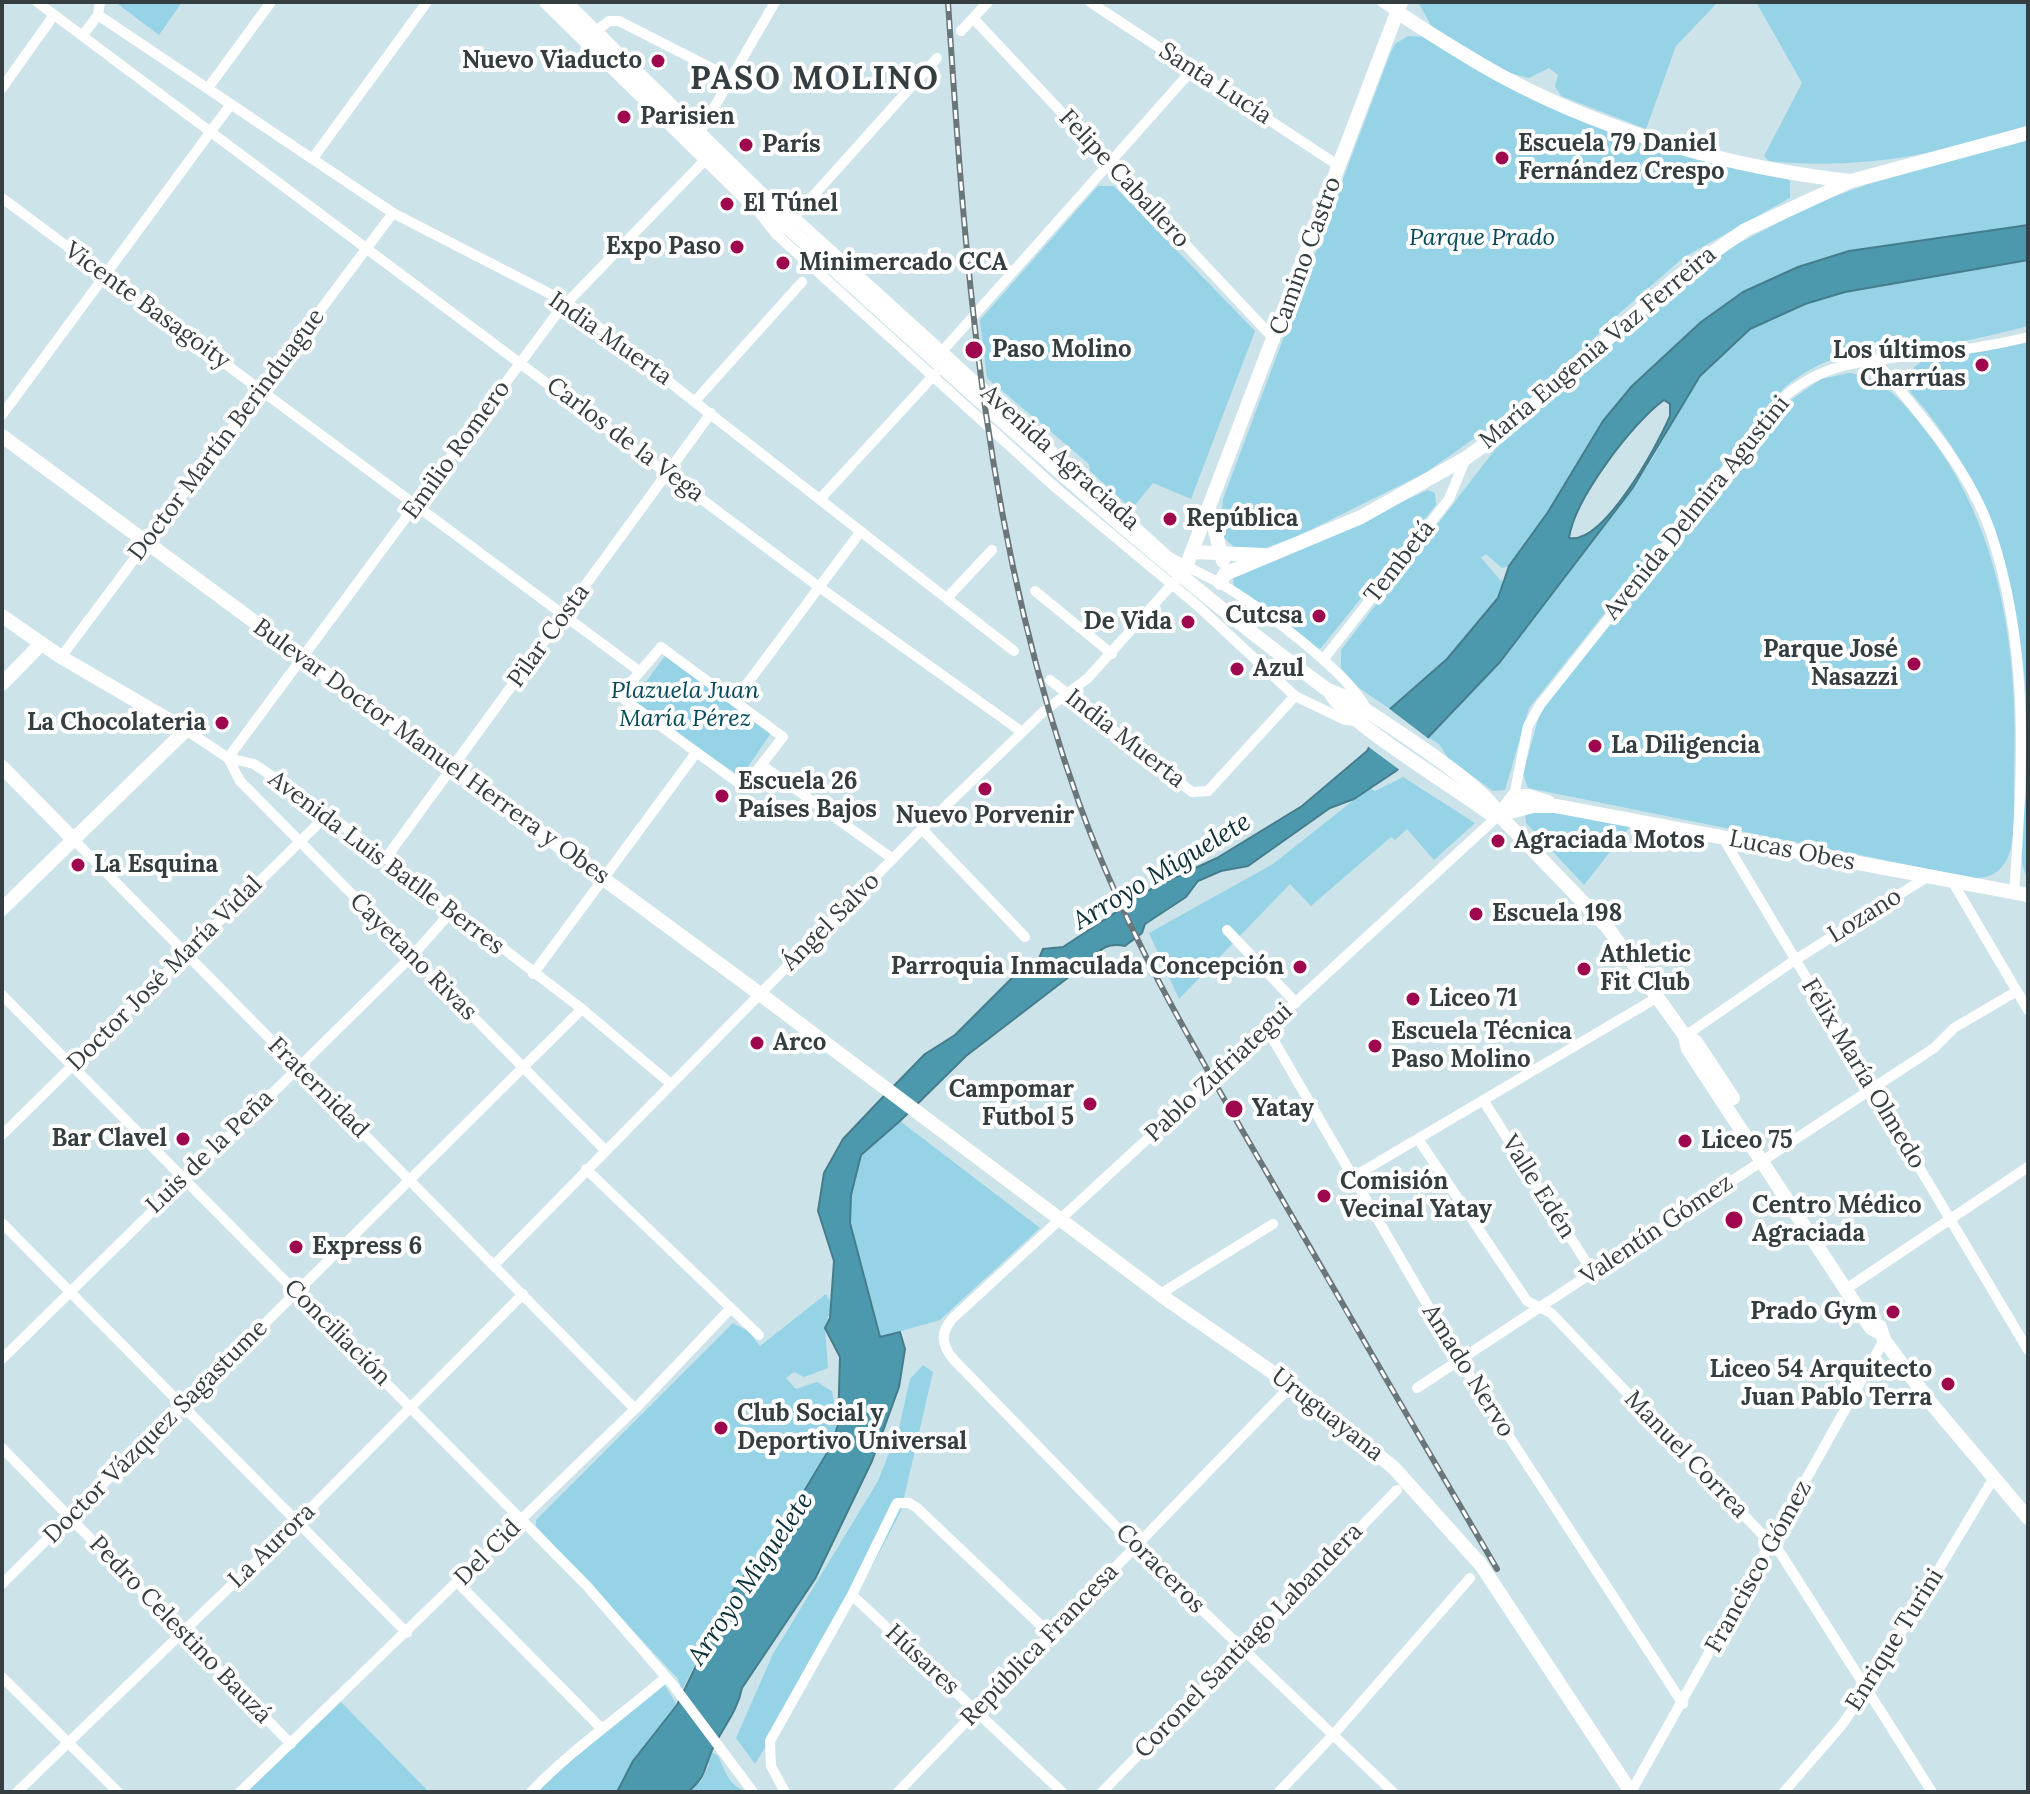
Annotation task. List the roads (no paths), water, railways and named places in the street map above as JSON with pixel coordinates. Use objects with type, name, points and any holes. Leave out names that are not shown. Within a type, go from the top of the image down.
[{"type":"street","name":"Carlos de la Vega","points":[[37,2],[819,587],[1022,732]]},
{"type":"street","points":[[83,35],[98,15],[100,2]]},
{"type":"street","points":[[208,88],[271,2]]},
{"type":"street","points":[[313,158],[427,2]]},
{"type":"street","name":"Avenida Agraciada","points":[[546,2],[757,199],[776,234],[1056,488],[1199,607],[1295,696],[1345,720],[1364,716]]},
{"type":"street","name":"Avenida Agraciada","points":[[565,2],[696,141],[706,159],[794,223],[1168,556],[1186,567],[1223,579],[1323,660],[1358,694],[1364,716]]},
{"type":"street","points":[[696,141],[775,2]]},
{"type":"street","points":[[961,31],[988,2]]},
{"type":"street","name":"Santa Lucía","points":[[1090,2],[1339,166]]},
{"type":"street","points":[[1382,2],[1399,7],[1509,80],[1595,118],[1696,151],[1851,181]]},
{"type":"street","name":"Camino Castro","points":[[1174,586],[1186,567],[1210,511],[1399,7]]},
{"type":"street","points":[[2,88],[54,15]]},
{"type":"street","name":"India Muerta","points":[[98,15],[393,213],[568,303],[1014,651]]},
{"type":"street","name":"Felipe Caballero","points":[[973,18],[1275,340]]},
{"type":"street","points":[[595,32],[609,21],[619,21],[731,78]]},
{"type":"street","points":[[794,223],[937,58]]},
{"type":"street","points":[[820,499],[933,376],[943,364],[941,353],[1193,69]]},
{"type":"street","points":[[2,415],[231,104]]},
{"type":"street","name":"María Eugenia Vaz Ferreira","points":[[1199,607],[1223,579],[1268,555],[1361,517],[1466,458],[1504,431],[1710,252],[1789,208],[1851,181],[2028,133]]},
{"type":"street","name":"Emilio Romero","points":[[228,758],[568,303],[706,159]]},
{"type":"street","name":"Vicente Basagoity","points":[[2,198],[639,671]]},
{"type":"street","name":"Doctor Martín Berinduague","points":[[61,657],[393,213]]},
{"type":"street","name":"Avenida Agraciada","points":[[794,223],[1161,560],[1329,691],[1334,701],[1364,716],[1421,757],[1489,813],[1499,815],[1608,928],[1685,1036],[1688,1049],[1766,1157],[1850,1286],[1871,1328],[1883,1337],[1993,1479],[2028,1518]]},
{"type":"street","points":[[696,400],[802,282]]},
{"type":"street","name":"Avenida Delmira Agustini","points":[[1514,796],[1528,726],[1540,705],[1772,411],[1810,377],[1838,365],[1960,351],[2028,337]]},
{"type":"street","points":[[1874,359],[1952,457],[1990,529],[2000,563],[2009,599],[2023,738],[2021,894]]},
{"type":"street","name":"Pilar Costa","points":[[386,858],[711,413]]},
{"type":"street","name":"Bulevar Doctor Manuel Herrera y Obes","points":[[2,436],[301,660],[454,767],[936,1126]]},
{"type":"street","name":"Tembetá","points":[[1323,660],[1449,499],[1466,458]]},
{"type":"street","points":[[1210,511],[1221,554],[1223,579]]},
{"type":"street","points":[[735,700],[861,531]]},
{"type":"street","points":[[948,597],[992,550]]},
{"type":"street","name":"María Eugenia Vaz Ferreira","points":[[1193,552],[1268,555]]},
{"type":"street","name":"Ángel Salvo","points":[[494,1265],[922,829],[1048,708],[1069,695],[1112,654],[1174,586]]},
{"type":"street","points":[[1035,591],[1112,654]]},
{"type":"street","name":"Avenida Luis Batlle Berres","points":[[2,616],[61,657],[228,758],[254,764],[328,814],[582,1009],[671,1084]]},
{"type":"street","points":[[2,684],[41,644]]},
{"type":"street","points":[[666,648],[735,700],[783,737],[744,787],[629,705],[627,687],[657,649],[666,648]]},
{"type":"street","name":"India Muerta","points":[[1050,680],[1192,792],[1201,793],[1208,791],[1295,696]]},
{"type":"street","points":[[2,909],[186,730]]},
{"type":"street","points":[[533,974],[696,753]]},
{"type":"street","name":"Cayetano Rivas","points":[[228,758],[240,781],[605,1150]]},
{"type":"street","points":[[762,765],[893,859]]},
{"type":"street","name":"Fraternidad","points":[[2,767],[635,1409]]},
{"type":"street","points":[[1499,815],[1514,796]]},
{"type":"street","name":"Lucas Obes","points":[[1514,796],[1535,797],[1556,806]]},
{"type":"street","name":"Lucas Obes","points":[[1499,815],[1533,806],[1556,806],[2021,894]]},
{"type":"street","name":"Doctor José María Vidal","points":[[2,1135],[328,814]]},
{"type":"street","name":"Pablo Zufriategui","points":[[943,1333],[953,1318],[1499,815]]},
{"type":"street","points":[[922,829],[1025,937]]},
{"type":"street","name":"Félix María Olmedo","points":[[1723,838],[2028,1350]]},
{"type":"street","name":"Lozano","points":[[1685,1036],[1795,960],[1927,877]]},
{"type":"street","points":[[1952,881],[2028,1010]]},
{"type":"street","name":"Luis de la Peña","points":[[2,1359],[412,956],[452,911]]},
{"type":"street","points":[[1227,930],[1296,1003]]},
{"type":"street","name":"Valentín Gómez","points":[[1417,1388],[1873,1088],[1940,1043],[1954,1028],[2017,991]]},
{"type":"street","name":"Conciliación","points":[[2,995],[587,1586],[669,1681],[753,1792]]},
{"type":"street","points":[[1353,1177],[1658,997]]},
{"type":"street","name":"Doctor Vázquez Sagastume","points":[[2,1584],[582,1009]]},
{"type":"street","name":"Amado Nervo","points":[[1267,1029],[1460,1361],[1683,1704]]},
{"type":"street","name":"Valle Edén","points":[[1483,1100],[1593,1273]]},
{"type":"street","name":"Uruguayana","points":[[936,1126],[1164,1297],[1291,1385],[1407,1481],[1481,1565],[1631,1792]]},
{"type":"street","name":"Manuel Correa","points":[[1418,1139],[1527,1301],[1551,1313],[1772,1545],[1932,1792]]},
{"type":"street","points":[[1850,1286],[2028,1167]]},
{"type":"street","points":[[586,1169],[759,1335]]},
{"type":"street","points":[[2,1223],[407,1633]]},
{"type":"street","points":[[1164,1297],[1273,1224]]},
{"type":"street","name":"La Aurora","points":[[17,1792],[296,1523],[523,1294]]},
{"type":"street","name":"Del Cid","points":[[240,1792],[635,1409],[731,1308]]},
{"type":"street","name":"Coraceros","points":[[943,1333],[944,1346],[955,1361],[1136,1547],[1393,1792]]},
{"type":"street","name":"Francisco Gómez","points":[[1631,1792],[1772,1545],[1883,1337]]},
{"type":"street","name":"República Francesa","points":[[898,1792],[1283,1394]]},
{"type":"street","name":"Pedro Celestino Bauzá","points":[[2,1448],[291,1744]]},
{"type":"street","name":"Enrique Turini","points":[[1784,1792],[1841,1726],[1867,1689],[1993,1479]]},
{"type":"street","name":"Coronel Santiago Labandera","points":[[1102,1792],[1397,1490]]},
{"type":"street","points":[[785,1792],[771,1766],[770,1741],[852,1595],[893,1505],[902,1501],[917,1508],[1050,1634]]},
{"type":"street","points":[[1279,1792],[1470,1578]]},
{"type":"street","points":[[458,1583],[601,1728]]},
{"type":"street","name":"Húsares","points":[[852,1595],[1062,1792]]},
{"type":"street","points":[[2,1677],[118,1792]]},
{"type":"street","points":[[531,1792],[601,1728],[669,1681]]},
{"type":"water","name":"Arroyo Miguelete","points":[[2028,225],[2028,260],[1845,292],[1805,304],[1750,329],[1700,376],[1632,489],[1500,662],[1396,771],[1354,799],[1330,808],[1248,866],[1221,871],[1198,881],[1186,897],[1145,924],[1142,933],[1125,946],[1114,945],[1102,949],[966,1056],[861,1155],[851,1195],[850,1223],[880,1337],[900,1332],[905,1349],[899,1387],[872,1461],[815,1579],[742,1688],[737,1705],[698,1781],[688,1792],[617,1792],[633,1761],[677,1705],[732,1592],[797,1503],[830,1448],[838,1425],[840,1357],[825,1328],[830,1318],[834,1261],[818,1211],[824,1173],[843,1139],[925,1054],[955,1035],[1023,967],[1037,963],[1043,949],[1063,947],[1154,887],[1217,858],[1302,806],[1367,751],[1390,709],[1447,659],[1498,598],[1509,566],[1548,512],[1603,421],[1632,386],[1701,322],[1743,292],[1798,267],[1849,251]],"holes":[[[1664,400],[1670,404],[1670,416],[1664,430],[1642,469],[1613,510],[1583,536],[1569,538],[1581,504],[1606,463],[1651,411]]]},
{"type":"railway","points":[[948,2],[973,307],[1001,506],[1021,606],[1047,704],[1079,803],[1118,899],[1189,1038],[1497,1569]]},
{"type":"place","name":"Nuevo Viaducto","points":[[658,61]]},
{"type":"place","name":"Parisien","points":[[624,117]]},
{"type":"place","name":"París","points":[[746,145]]},
{"type":"place","name":"Escuela 79 Daniel Fernández Crespo","points":[[1502,158]]},
{"type":"place","name":"El Túnel","points":[[727,204]]},
{"type":"place","name":"Expo Paso","points":[[737,247]]},
{"type":"place","name":"Minimercado CCA","points":[[783,263]]},
{"type":"place","name":"Paso Molino","points":[[974,350]]},
{"type":"place","name":"Los últimos Charrúas","points":[[1982,365]]},
{"type":"place","name":"República","points":[[1170,519]]},
{"type":"place","name":"Cutcsa","points":[[1319,616]]},
{"type":"place","name":"De Vida","points":[[1188,622]]},
{"type":"place","name":"Parque José Nasazzi","points":[[1914,664]]},
{"type":"place","name":"Azul","points":[[1237,669]]},
{"type":"place","name":"La Chocolateria","points":[[222,723]]},
{"type":"place","name":"La Diligencia","points":[[1595,746]]},
{"type":"place","name":"Nuevo Porvenir","points":[[985,789]]},
{"type":"place","name":"Escuela 26 Países Bajos","points":[[722,796]]},
{"type":"place","name":"Agraciada Motos","points":[[1498,841]]},
{"type":"place","name":"La Esquina","points":[[78,865]]},
{"type":"place","name":"Escuela 198","points":[[1476,914]]},
{"type":"place","name":"Parroquia Inmaculada Concepción","points":[[1300,967]]},
{"type":"place","name":"Athletic Fit Club","points":[[1584,969]]},
{"type":"place","name":"Liceo 71","points":[[1413,999]]},
{"type":"place","name":"Arco","points":[[757,1043]]},
{"type":"place","name":"Escuela Técnica Paso Molino","points":[[1375,1046]]},
{"type":"place","name":"Campomar Futbol 5","points":[[1090,1104]]},
{"type":"place","name":"Yatay","points":[[1234,1109]]},
{"type":"place","name":"Bar Clavel","points":[[183,1139]]},
{"type":"place","name":"Liceo 75","points":[[1685,1141]]},
{"type":"place","name":"Comisión Vecinal Yatay","points":[[1324,1196]]},
{"type":"place","name":"Centro Médico Agraciada","points":[[1734,1220]]},
{"type":"place","name":"Express 6","points":[[296,1247]]},
{"type":"place","name":"Prado Gym","points":[[1893,1312]]},
{"type":"place","name":"Liceo 54 Arquitecto Juan Pablo Terra","points":[[1948,1384]]},
{"type":"place","name":"Club Social y Deportivo Universal","points":[[721,1428]]},
{"type":"district","name":"PASO MOLINO","points":[[815,80]]},
{"type":"park label","name":"Parque Prado","points":[[1482,238]]},
{"type":"park label","name":"Plazuela Juan María Pérez","points":[[685,705]]}]
